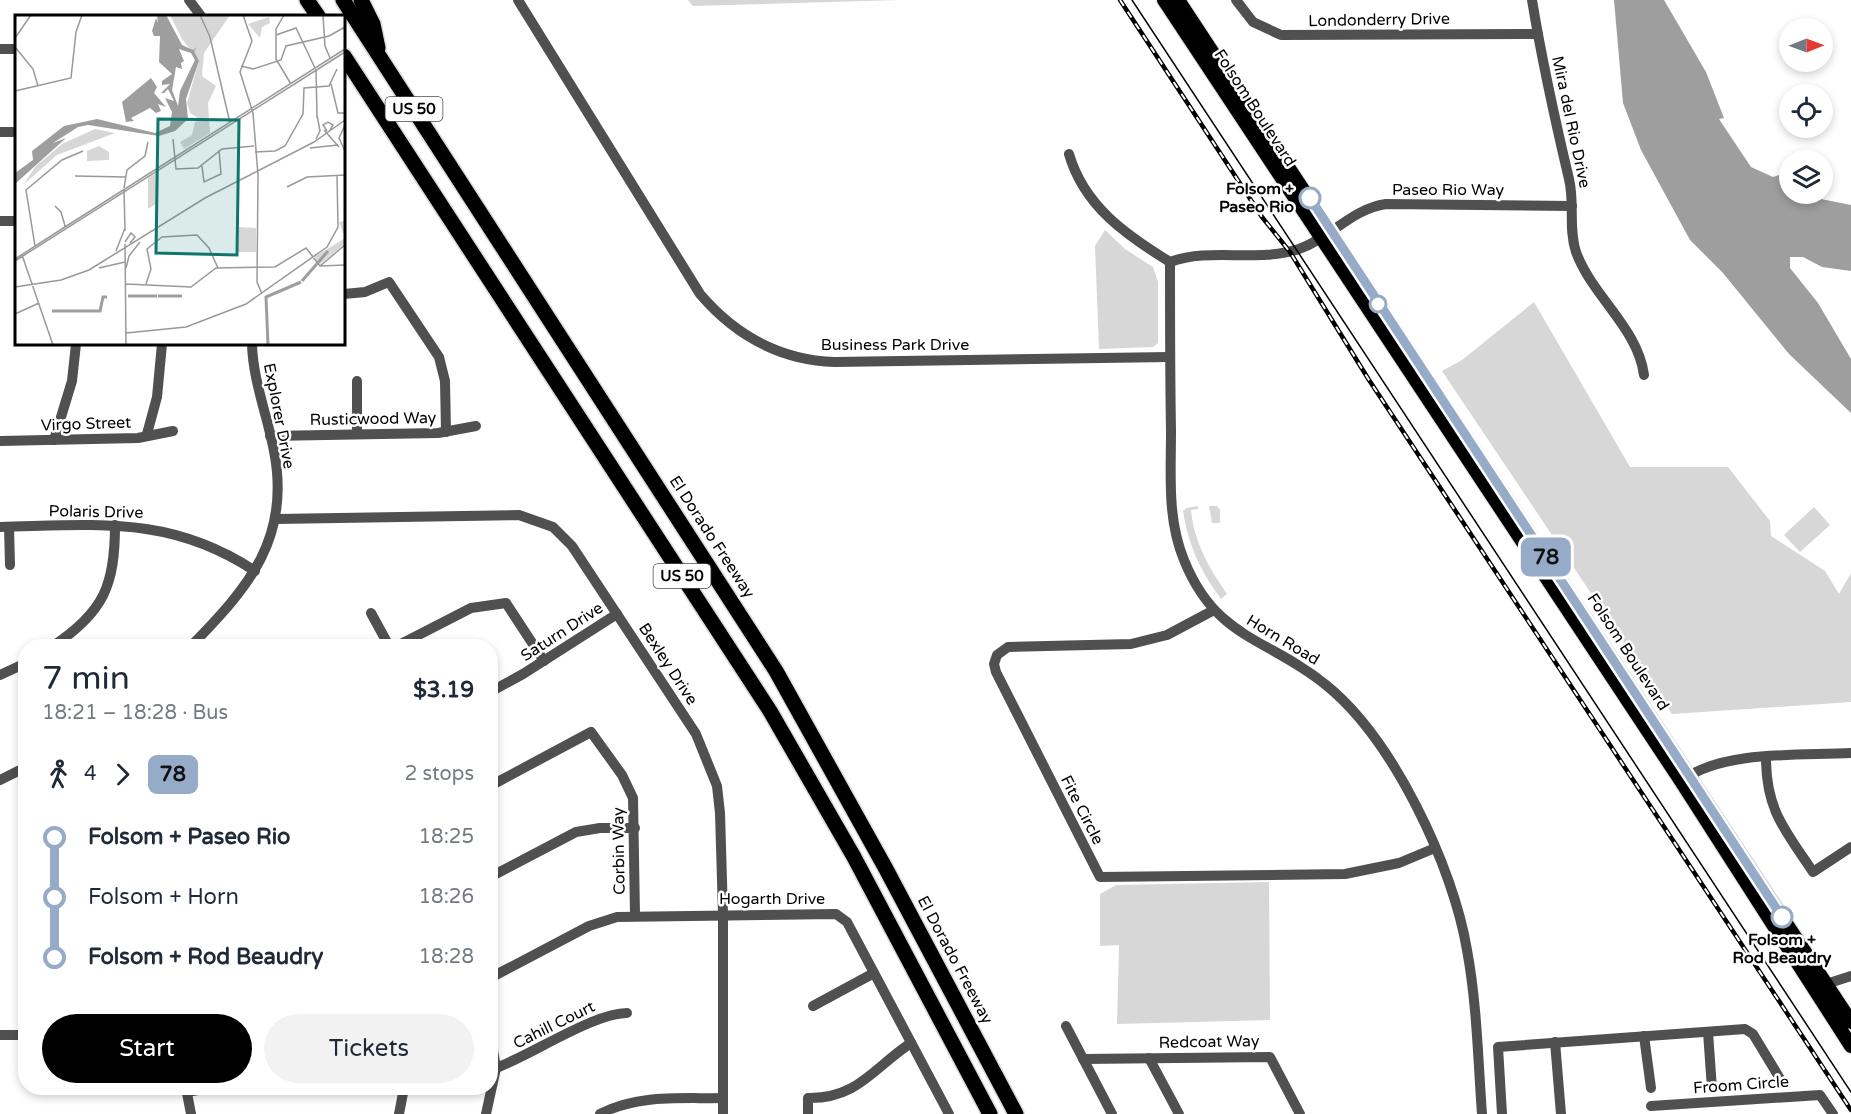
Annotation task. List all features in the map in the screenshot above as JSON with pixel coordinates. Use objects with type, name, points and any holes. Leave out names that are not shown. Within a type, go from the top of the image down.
[{"type":"highway","points":[[307,0],[317,15]]},
{"type":"highway","name":"El Dorado Freeway","points":[[343,0],[776,671],[858,817],[1016,1114]]},
{"type":"highway","points":[[361,0],[374,24],[380,57]]},
{"type":"highway","name":"US 50","points":[[345,58],[770,711],[854,857],[990,1114]]},
{"type":"main road","name":"Folsom Boulevard","points":[[1164,0],[1416,360],[1486,466],[1820,986],[1851,1046]]},
{"type":"main road","name":"Folsom Boulevard","points":[[1178,0],[1248,105],[1378,323],[1685,778]]},
{"type":"main road","points":[[1204,60],[1211,62],[1234,97],[1248,105]]},
{"type":"main road","points":[[1378,323],[1383,326],[1403,354],[1416,360]]},
{"type":"main road","points":[[1444,424],[1457,433],[1479,465],[1486,466]]},
{"type":"main road","name":"Folsom Boulevard","points":[[1820,986],[1851,1022]]},
{"type":"street","points":[[189,0],[200,15]]},
{"type":"street","name":"Business Park Drive","points":[[518,0],[700,294],[725,320],[756,341],[790,355],[835,362],[1170,357]]},
{"type":"street","name":"Londonderry Drive","points":[[1236,0],[1253,22],[1281,35],[1538,34]]},
{"type":"street","name":"Mira del Rio Drive","points":[[1532,0],[1556,132],[1569,180],[1572,232],[1576,253],[1635,346],[1644,375]]},
{"type":"street","points":[[1069,154],[1080,182],[1099,209],[1140,243],[1170,262],[1184,257],[1251,257],[1275,254],[1302,248],[1326,234]]},
{"type":"street","name":"Paseo Rio Way","points":[[1326,234],[1366,209],[1386,204],[1572,206]]},
{"type":"street","name":"Horn Road","points":[[1170,262],[1173,525],[1177,543],[1191,576],[1214,610],[1239,633],[1313,674],[1342,700],[1382,750],[1405,785],[1448,881],[1467,949],[1482,1114]]},
{"type":"street","points":[[345,294],[365,292],[389,282],[439,357],[445,381],[446,432]]},
{"type":"street","points":[[54,440],[72,381],[76,345]]},
{"type":"street","points":[[147,434],[160,378],[162,345]]},
{"type":"street","name":"Explorer Drive","points":[[197,639],[255,571],[269,544],[276,519],[276,470],[257,386],[252,345]]},
{"type":"street","points":[[357,381],[357,434]]},
{"type":"street","name":"Rusticwood Way","points":[[270,436],[446,432],[476,426]]},
{"type":"street","name":"Virgo Street","points":[[0,441],[138,438],[147,434],[172,431]]},
{"type":"street","name":"Bexley Drive","points":[[276,519],[511,514],[528,516],[545,522],[567,539],[696,734],[712,768],[720,804],[723,914],[723,1114]]},
{"type":"street","points":[[63,639],[78,628],[104,597],[114,563],[115,525]]},
{"type":"street","name":"Polaris Drive","points":[[4,527],[115,525],[161,530],[193,538],[224,552],[255,571]]},
{"type":"street","points":[[4,527],[10,565]]},
{"type":"street","points":[[411,639],[471,608],[506,603],[544,661]]},
{"type":"street","name":"Fite Circle","points":[[1214,610],[1167,635],[1131,644],[1008,647],[997,654],[994,664],[996,672],[1100,877],[1345,874],[1399,863],[1435,848]]},
{"type":"street","points":[[371,613],[385,639]]},
{"type":"street","name":"Saturn Drive","points":[[498,687],[617,614]]},
{"type":"street","points":[[0,675],[18,667]]},
{"type":"street","name":"Corbin Way","points":[[498,782],[591,732],[627,782],[634,807],[635,915]]},
{"type":"street","points":[[1685,778],[1723,762],[1851,753]]},
{"type":"street","points":[[1767,758],[1768,789],[1776,815],[1813,872],[1851,847]]},
{"type":"street","points":[[0,780],[18,771]]},
{"type":"street","points":[[498,873],[576,832],[600,828],[635,828]]},
{"type":"street","name":"Hogarth Drive","points":[[498,974],[589,926],[607,919],[635,915],[840,915],[847,922],[949,1114]]},
{"type":"street","points":[[813,1006],[874,973]]},
{"type":"street","points":[[1820,986],[1851,976]]},
{"type":"street","name":"Cahill Court","points":[[498,1067],[526,1056],[603,1017],[627,1013]]},
{"type":"street","points":[[1066,1026],[1112,1114]]},
{"type":"street","points":[[1502,1114],[1498,1047],[1750,1031],[1782,1082]]},
{"type":"street","points":[[1708,1032],[1713,1089]]},
{"type":"street","points":[[0,1035],[18,1035]]},
{"type":"street","points":[[1644,1036],[1651,1088]]},
{"type":"street","points":[[1555,1042],[1561,1114]]},
{"type":"street","points":[[808,1114],[808,1098],[831,1096],[856,1087],[911,1043]]},
{"type":"street","name":"Redcoat Way","points":[[1083,1059],[1270,1057],[1300,1114]]},
{"type":"street","points":[[1149,1058],[1179,1114]]},
{"type":"street","points":[[187,1095],[191,1114]]},
{"type":"street","points":[[399,1114],[403,1095]]},
{"type":"street","points":[[486,1114],[490,1095]]},
{"type":"street","name":"Froom Circle","points":[[1656,1114],[1651,1106],[1820,1095],[1826,1104]]},
{"type":"street","points":[[600,1114],[616,1106],[640,1100],[723,1098]]},
{"type":"street","points":[[1820,1114],[1826,1104],[1833,1114]]},
{"type":"shaded area","points":[[688,0],[900,0],[693,6]]},
{"type":"shaded area","points":[[1614,0],[1664,0],[1706,72],[1724,118],[1719,119],[1751,167],[1773,177],[1779,175],[1779,204],[1833,204],[1833,201],[1851,205],[1851,271],[1822,267],[1803,257],[1790,257],[1790,268],[1818,303],[1851,359],[1851,413],[1789,354],[1723,273],[1690,240],[1641,150],[1623,103]]},
{"type":"shaded area","points":[[1105,230],[1125,249],[1153,267],[1158,282],[1158,343],[1153,347],[1099,349],[1095,246]]},
{"type":"shaded area","points":[[1534,302],[1630,467],[1728,467],[1770,521],[1771,536],[1825,571],[1839,594],[1851,573],[1851,702],[1672,714],[1442,371],[1462,360]]},
{"type":"shaded area","points":[[1198,506],[1198,509],[1191,510],[1195,533],[1208,564],[1227,594],[1221,599],[1196,558],[1185,523],[1183,511]]},
{"type":"shaded area","points":[[1209,506],[1217,506],[1220,510],[1220,523],[1212,523]]},
{"type":"shaded area","points":[[1814,507],[1830,525],[1800,552],[1784,535]]},
{"type":"shaded area","points":[[1269,882],[1270,1020],[1117,1024],[1119,945],[1100,946],[1100,894],[1116,885]]},
{"type":"tram line","points":[[1132,0],[1851,1092]]},
{"type":"railway","points":[[1120,0],[1262,217],[1290,252],[1369,380],[1851,1110]]},
{"type":"bus line","name":"78","points":[[1310,198],[1338,244],[1782,917]]},
{"type":"place","name":"Folsom + Paseo Rio","points":[[1310,198]]},
{"type":"place","name":"Folsom + Rod Beaudry","points":[[1782,917]]}]
